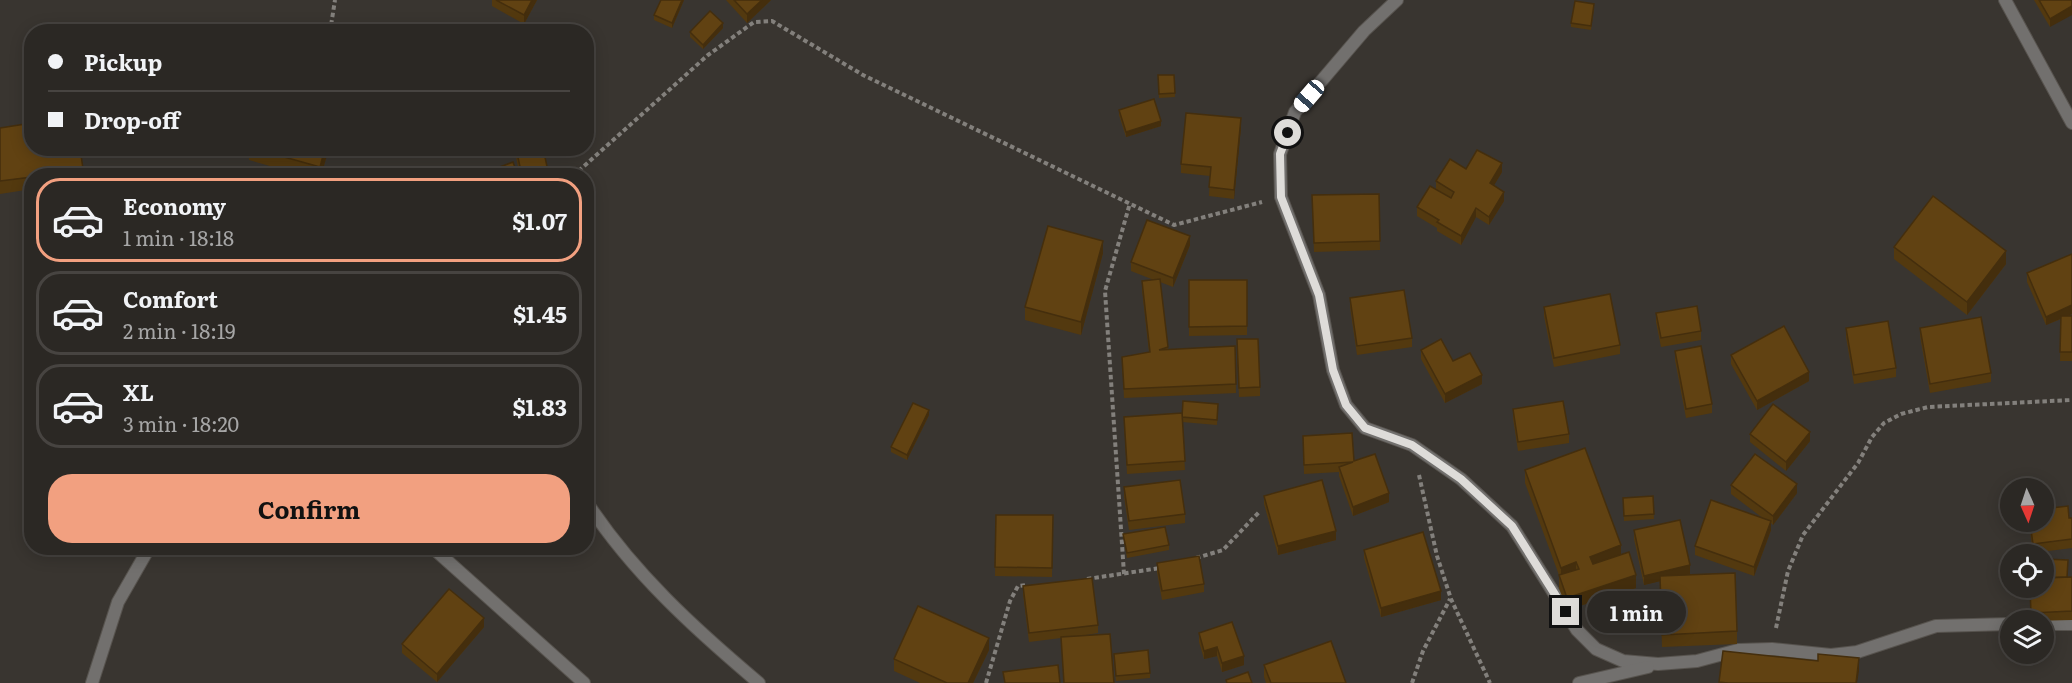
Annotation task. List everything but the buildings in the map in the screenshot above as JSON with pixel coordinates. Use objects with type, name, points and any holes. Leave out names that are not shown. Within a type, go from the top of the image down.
[{"type":"street","points":[[1397,0],[1364,31],[1295,112],[1280,154],[1281,197],[1319,295],[1333,370],[1346,405],[1365,428],[1412,445],[1461,479],[1512,526],[1577,630],[1596,649],[1623,661],[1658,664]]},
{"type":"street","points":[[2005,0],[2072,123]]},
{"type":"street","points":[[594,513],[609,536],[655,588],[759,683]]},
{"type":"street","points":[[92,683],[118,603],[145,555]]},
{"type":"street","points":[[441,555],[584,683]]},
{"type":"street","points":[[1579,683],[1658,664],[1697,661],[1738,650],[1772,649],[1839,654],[1857,652],[1936,627],[2000,624]]},
{"type":"street","points":[[2054,624],[2072,624]]},
{"type":"path","points":[[331,24],[334,0]]},
{"type":"path","points":[[582,168],[708,55],[754,22],[772,21],[863,75],[1174,225],[1281,197]]},
{"type":"path","points":[[1124,574],[1105,291],[1130,203]]},
{"type":"path","points":[[1772,649],[1788,571],[1803,535],[1858,464],[1872,437],[1884,423],[1901,414],[1928,407],[2072,400]]},
{"type":"path","points":[[1412,445],[1437,556],[1451,599],[1491,683]]},
{"type":"path","points":[[1190,560],[1223,550],[1260,511]]},
{"type":"path","points":[[1077,580],[1147,572],[1168,566]]},
{"type":"path","points":[[986,683],[1010,601],[1018,586],[1030,585]]},
{"type":"path","points":[[1412,683],[1423,651],[1451,599]]},
{"type":"route","points":[[1288,133],[1280,154],[1281,197],[1319,295],[1333,370],[1346,405],[1365,428],[1412,445],[1461,479],[1512,526],[1566,612]]}]
